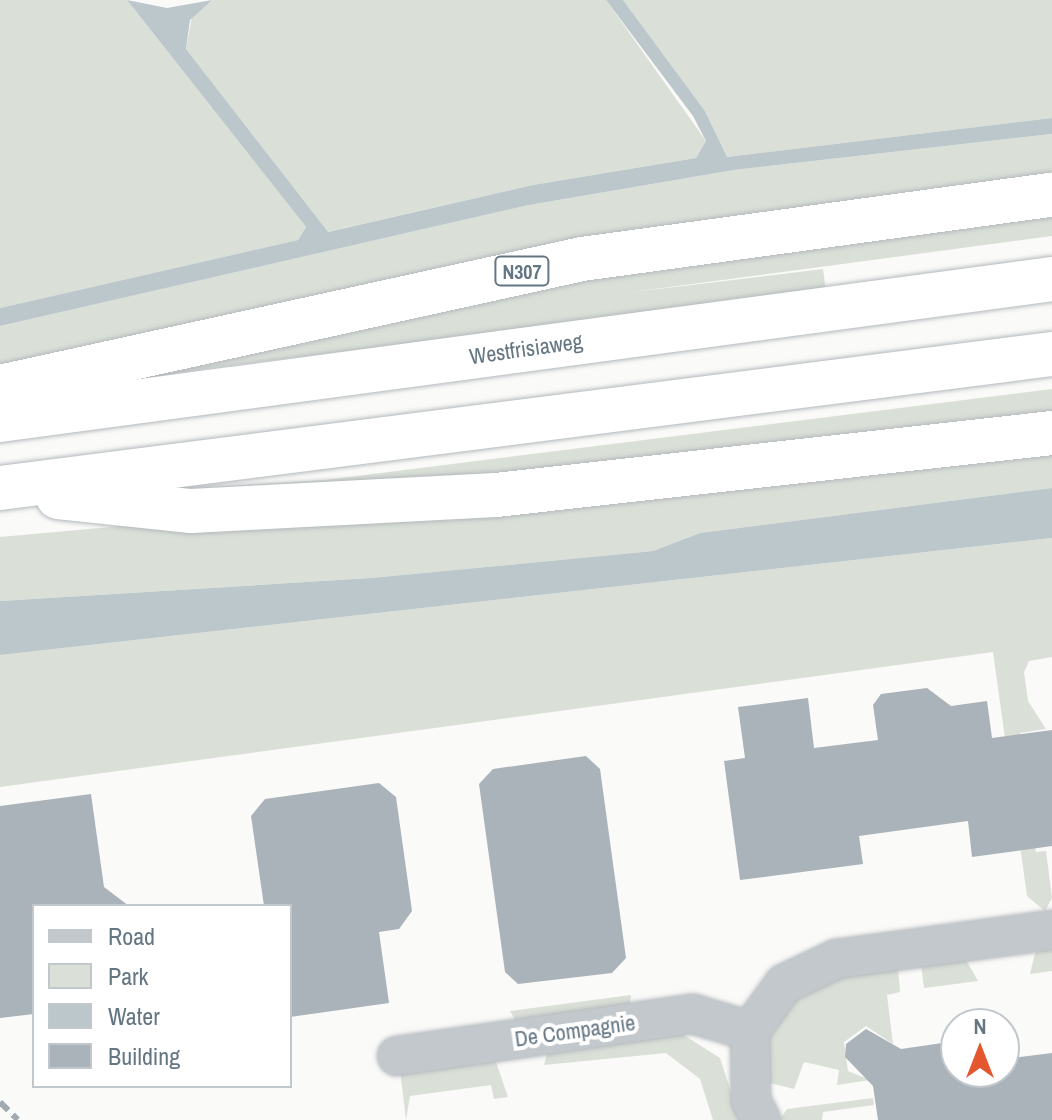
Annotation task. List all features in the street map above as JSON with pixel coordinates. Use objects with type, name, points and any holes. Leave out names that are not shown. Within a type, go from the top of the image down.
[{"type":"highway","name":"N307","points":[[0,387],[582,259],[1052,195]]},
{"type":"highway","name":"Westfrisiaweg","points":[[0,420],[1052,279]]},
{"type":"highway","points":[[0,490],[1052,354]]},
{"type":"highway","points":[[0,490],[191,511],[496,495],[1052,433]]},
{"type":"street","points":[[761,1120],[751,1100],[750,1031],[784,984],[837,959],[1052,930]]},
{"type":"street","name":"De Compagnie","points":[[397,1056],[693,1014],[750,1031]]},
{"type":"green space","points":[[0,0],[127,0],[306,227],[298,240],[0,308]]},
{"type":"green space","points":[[212,0],[606,0],[706,141],[696,158],[533,185],[327,232],[186,49],[192,16]]},
{"type":"green space","points":[[623,0],[1052,0],[1052,118],[727,157],[705,111]]},
{"type":"green space","points":[[1052,134],[1052,187],[0,373],[0,326],[529,205],[734,170]]},
{"type":"green space","points":[[1052,208],[1052,236],[625,293],[823,269],[826,291],[161,374],[379,311]]},
{"type":"green space","points":[[1052,389],[1052,414],[616,465],[202,497],[202,488],[325,480]]},
{"type":"green space","points":[[1052,442],[1052,488],[700,533],[653,551],[371,578],[0,601],[0,537]]},
{"type":"green space","points":[[1052,538],[1052,657],[1029,661],[1024,672],[1028,701],[1046,729],[1020,733],[1036,852],[1046,851],[1052,898],[1045,911],[1027,896],[993,652],[0,787],[0,655]]},
{"type":"green space","points":[[1052,947],[1052,971],[1030,974],[1035,953]]},
{"type":"green space","points":[[966,960],[978,981],[924,988],[921,964]]},
{"type":"green space","points":[[898,968],[900,992],[887,995],[893,1044],[866,1026],[844,1042],[848,1071],[870,1080],[837,1085],[839,1070],[804,1062],[794,1089],[766,1082],[764,1048],[789,1003],[825,979]]},
{"type":"green space","points":[[631,995],[630,1005],[517,1023],[510,1011]]},
{"type":"green space","points":[[682,1034],[720,1058],[740,1120],[713,1120],[700,1079],[666,1053],[544,1065],[547,1054]]},
{"type":"green space","points":[[495,1059],[508,1097],[494,1099],[491,1085],[410,1096],[406,1120],[400,1070]]},
{"type":"green space","points":[[873,1098],[874,1105],[823,1112],[822,1120],[779,1120],[787,1109]]},
{"type":"water","points":[[127,0],[167,8],[212,0],[190,20],[186,49],[328,232],[533,185],[696,158],[706,141],[693,116],[606,0],[623,0],[705,111],[727,157],[1052,118],[1052,134],[734,170],[529,205],[0,326],[0,308],[298,240],[306,227]]},
{"type":"water","points":[[1052,488],[1052,538],[0,655],[0,601],[371,578],[653,551],[700,533]]},
{"type":"building","points":[[927,688],[951,706],[987,701],[992,738],[1052,730],[1052,846],[972,857],[968,821],[859,836],[863,864],[740,880],[724,761],[745,758],[738,707],[808,698],[814,748],[878,740],[873,705],[881,694]]},
{"type":"building","points":[[586,756],[600,769],[626,958],[612,973],[518,984],[505,972],[479,784],[493,769]]},
{"type":"building","points":[[379,783],[396,797],[412,911],[399,929],[379,932],[389,1003],[292,1017],[292,904],[264,904],[251,816],[265,799]]},
{"type":"building","points":[[91,794],[104,887],[126,904],[32,904],[32,1014],[0,1018],[0,806]]},
{"type":"building","points":[[866,1029],[901,1049],[940,1043],[940,1088],[1020,1088],[1020,1057],[1052,1053],[1052,1120],[878,1120],[873,1086],[845,1057],[846,1044]]},
{"type":"railway","points":[[0,1102],[18,1120]]}]
